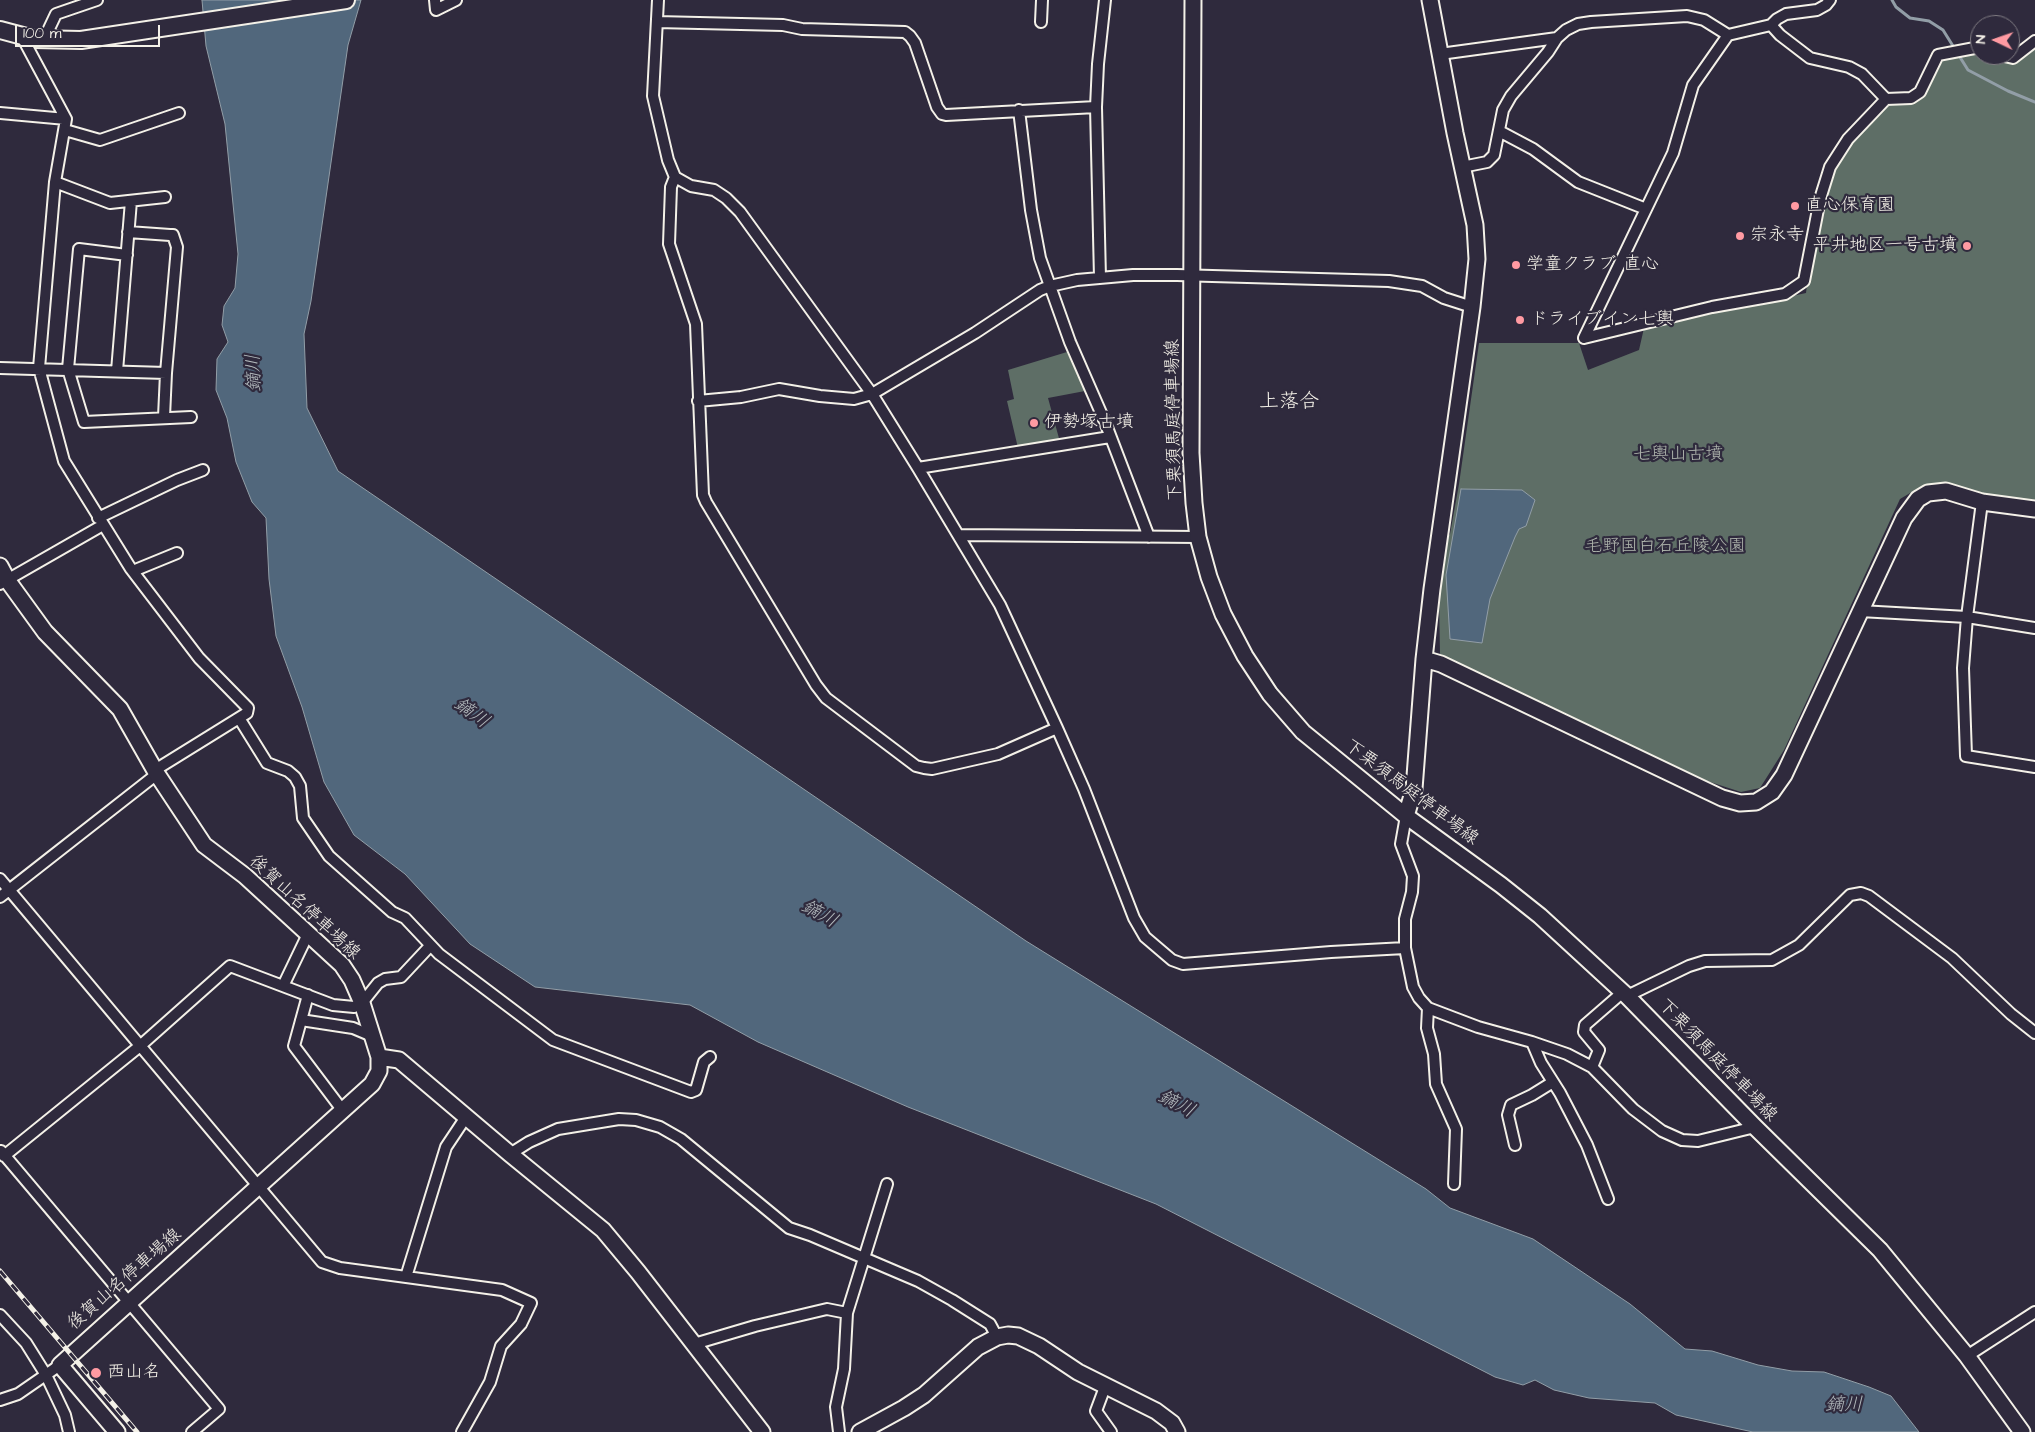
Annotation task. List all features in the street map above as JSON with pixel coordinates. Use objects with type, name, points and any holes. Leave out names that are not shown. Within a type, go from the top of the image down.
[{"type":"main road","points":[[0,30],[47,40],[81,40],[346,0]]},
{"type":"main road","name":"下栗須馬庭停車場線","points":[[1193,0],[1191,453],[1198,537],[1223,614],[1245,656],[1270,694],[1303,732],[1406,816],[1501,885],[1540,916],[1625,994],[1755,1127],[1880,1250],[1967,1356],[2022,1432]]},
{"type":"main road","points":[[1406,816],[1416,776],[1424,659],[1446,484],[1472,307],[1477,245],[1475,225],[1430,0]]},
{"type":"main road","points":[[1424,659],[1441,664],[1722,798],[1740,803],[1756,802],[1772,792],[1784,775],[1904,518],[1918,499],[1928,493],[1946,491],[1982,502],[2035,509]]},
{"type":"main road","name":"後賀山名停車場線","points":[[0,566],[4,582],[44,632],[120,709],[156,772],[204,846],[245,876],[342,966],[352,980],[362,1002],[378,1057],[377,1078],[343,1111],[260,1187],[129,1301],[60,1365]]},
{"type":"main road","points":[[378,1057],[399,1060],[603,1230],[762,1432]]},
{"type":"main road","points":[[860,1432],[924,1395],[978,1347],[997,1337],[1018,1336],[1039,1346],[1078,1372],[1105,1387],[1156,1411],[1172,1423],[1177,1432]]},
{"type":"main road","points":[[60,1365],[117,1432]]},
{"type":"street","points":[[47,40],[56,14],[97,0]]},
{"type":"street","points":[[435,0],[436,10],[456,0]]},
{"type":"street","points":[[658,0],[653,96],[668,160],[675,178],[691,186],[714,190],[726,198],[740,212],[872,394],[918,468],[1000,605],[1084,789],[1134,918],[1145,937],[1172,960],[1183,964],[1405,948]]},
{"type":"street","points":[[1041,22],[1042,0]]},
{"type":"street","points":[[1100,278],[1096,107],[1098,64],[1105,0]]},
{"type":"street","points":[[1830,0],[1826,5],[1816,10],[1786,14],[1777,19],[1771,26],[1728,35],[1693,85],[1673,153],[1584,338],[1712,307],[1785,294],[1804,281],[1818,207],[1830,167],[1848,139],[1886,99],[1911,98],[1920,92],[1927,81],[1935,58],[1970,49]]},
{"type":"street","points":[[1462,167],[1487,162],[1494,155],[1504,110],[1511,96],[1548,52],[1557,38],[1566,30],[1578,24],[1687,16],[1704,20],[1728,35]]},
{"type":"street","points":[[658,22],[783,25],[802,29],[905,32],[915,43],[937,107],[942,114],[951,116],[1020,110],[1096,107]]},
{"type":"street","points":[[1771,26],[1780,36],[1810,58],[1849,67],[1862,74],[1886,99]]},
{"type":"street","points":[[0,897],[156,772],[247,713],[248,708],[199,658],[133,571],[100,522],[64,461],[39,368],[55,182],[66,119],[21,35]]},
{"type":"street","points":[[1440,54],[1557,38]]},
{"type":"street","points":[[2020,54],[2035,41]]},
{"type":"street","points":[[1020,110],[1038,253],[1070,342],[1149,537]]},
{"type":"street","points":[[0,113],[66,119]]},
{"type":"street","points":[[65,130],[100,140],[179,113]]},
{"type":"street","points":[[1499,131],[1533,149],[1578,182],[1646,209]]},
{"type":"street","points":[[675,178],[671,187],[669,244],[696,324],[702,488],[706,502],[812,679],[826,698],[916,766],[924,768],[932,769],[998,754],[1057,728]]},
{"type":"street","points":[[55,182],[110,203],[165,197]]},
{"type":"street","points":[[118,371],[131,201]]},
{"type":"street","points":[[128,232],[172,235],[177,247],[164,418]]},
{"type":"street","points":[[127,254],[79,250],[68,369],[84,422],[191,418]]},
{"type":"street","points":[[698,401],[741,397],[779,389],[820,396],[848,398],[872,394],[946,351],[1031,295],[1050,286],[1078,280],[1132,275],[1193,275],[1390,281],[1422,286],[1444,298],[1472,307]]},
{"type":"street","points":[[0,368],[166,373]]},
{"type":"street","points":[[918,468],[1110,437]]},
{"type":"street","points":[[4,582],[100,522],[177,480],[203,470]]},
{"type":"street","points":[[1982,502],[1967,617],[1963,668],[1966,756],[2035,767]]},
{"type":"street","points":[[959,535],[1198,537]]},
{"type":"street","points":[[133,571],[177,553]]},
{"type":"street","points":[[1860,611],[1967,617],[2035,628]]},
{"type":"street","points":[[239,718],[267,763],[295,777],[300,786],[303,818],[329,856],[392,912],[405,918],[430,946],[554,1040],[691,1092],[696,1090],[704,1062],[710,1057]]},
{"type":"street","points":[[1406,816],[1401,844],[1413,876],[1412,892],[1405,919],[1405,948],[1413,987],[1419,998],[1428,1008],[1478,1027],[1567,1054],[1592,1067],[1633,1109],[1662,1131],[1682,1140],[1698,1142],[1755,1127]]},
{"type":"street","points":[[0,879],[322,1262],[340,1268],[502,1290],[531,1303],[521,1324],[501,1346],[490,1382],[462,1432]]},
{"type":"street","points":[[1592,1067],[1599,1050],[1584,1032],[1585,1025],[1625,994],[1705,961],[1772,960],[1799,945],[1850,895],[1861,893],[1868,896],[1952,958],[2011,1014],[2035,1033]]},
{"type":"street","points":[[283,986],[308,934]]},
{"type":"street","points":[[192,1432],[219,1409],[2,1153],[140,1046],[230,966],[333,1004],[354,1007],[362,1002],[378,983],[385,979],[401,977],[430,946]]},
{"type":"street","points":[[308,995],[294,1046],[343,1111]]},
{"type":"street","points":[[1428,1008],[1427,1028],[1434,1054],[1436,1084],[1456,1129],[1454,1184]]},
{"type":"street","points":[[301,1020],[353,1028],[372,1036]]},
{"type":"street","points":[[1532,1042],[1541,1063],[1586,1145],[1608,1199]]},
{"type":"street","points":[[1514,1145],[1508,1115],[1511,1105],[1553,1082]]},
{"type":"street","points":[[406,1277],[446,1147],[466,1117]]},
{"type":"street","points":[[510,1154],[529,1142],[558,1129],[619,1119],[636,1120],[652,1124],[682,1139],[789,1228],[918,1282],[952,1300],[990,1324],[997,1337]]},
{"type":"street","points":[[839,1432],[836,1407],[844,1369],[847,1313],[887,1184]]},
{"type":"street","points":[[694,1344],[755,1326],[827,1309],[847,1313]]},
{"type":"street","points":[[1967,1356],[2035,1312]]},
{"type":"street","points":[[0,1316],[26,1343],[46,1376],[64,1414],[69,1432]]},
{"type":"street","points":[[0,1400],[18,1394],[60,1365]]},
{"type":"street","points":[[1105,1387],[1096,1411],[1111,1432]]},
{"type":"green space","name":"毛野国白石丘陵公園","points":[[2035,47],[2035,505],[1943,485],[1917,489],[1900,499],[1784,750],[1760,788],[1741,792],[1707,781],[1440,654],[1439,597],[1445,539],[1450,534],[1459,484],[1479,343],[1579,343],[1588,370],[1639,350],[1644,328],[1806,293],[1811,248],[1832,167],[1851,140],[1886,102],[1896,104],[1913,100],[1939,57],[1970,52],[1970,65],[2020,65],[2020,58]]},
{"type":"green space","points":[[1067,352],[1085,391],[1048,398],[1060,442],[1018,448],[1007,401],[1014,399],[1008,370]]},
{"type":"water","name":"鏑川","points":[[202,0],[361,0],[348,45],[311,301],[304,334],[307,408],[338,471],[1026,941],[1426,1189],[1450,1208],[1533,1239],[1630,1304],[1685,1349],[1712,1351],[1758,1365],[1792,1371],[1824,1372],[1869,1387],[1891,1396],[1919,1432],[1753,1432],[1676,1415],[1655,1403],[1589,1398],[1554,1390],[1535,1380],[1523,1385],[1495,1377],[1156,1204],[908,1107],[758,1042],[690,1005],[535,987],[470,944],[405,874],[354,835],[324,782],[302,707],[276,636],[269,579],[266,518],[252,502],[236,462],[227,418],[216,390],[217,359],[228,342],[222,325],[224,306],[235,288],[238,254],[225,124],[206,46]]},
{"type":"water","points":[[1461,489],[1522,490],[1535,500],[1526,526],[1519,529],[1515,537],[1490,599],[1482,643],[1450,639],[1446,575]]},
{"type":"waterway","points":[[1892,0],[1896,7],[1910,18],[1929,21],[1943,30],[1968,70],[2008,91],[2035,102]]},
{"type":"railway","points":[[0,1271],[137,1432]]},
{"type":"place","name":"直心保育園","points":[[1795,206]]},
{"type":"place","name":"宗永寺","points":[[1740,236]]},
{"type":"place","name":"平井地区一号古墳","points":[[1967,246]]},
{"type":"place","name":"学童クラブ 直心","points":[[1516,265]]},
{"type":"place","name":"ドライブイン七輿","points":[[1520,320]]},
{"type":"place","name":"伊勢塚古墳","points":[[1034,423]]},
{"type":"place","name":"西山名","points":[[96,1373]]},
{"type":"district","name":"上落合","points":[[1289,403]]},
{"type":"park label","name":"七輿山古墳","points":[[1678,455]]}]
